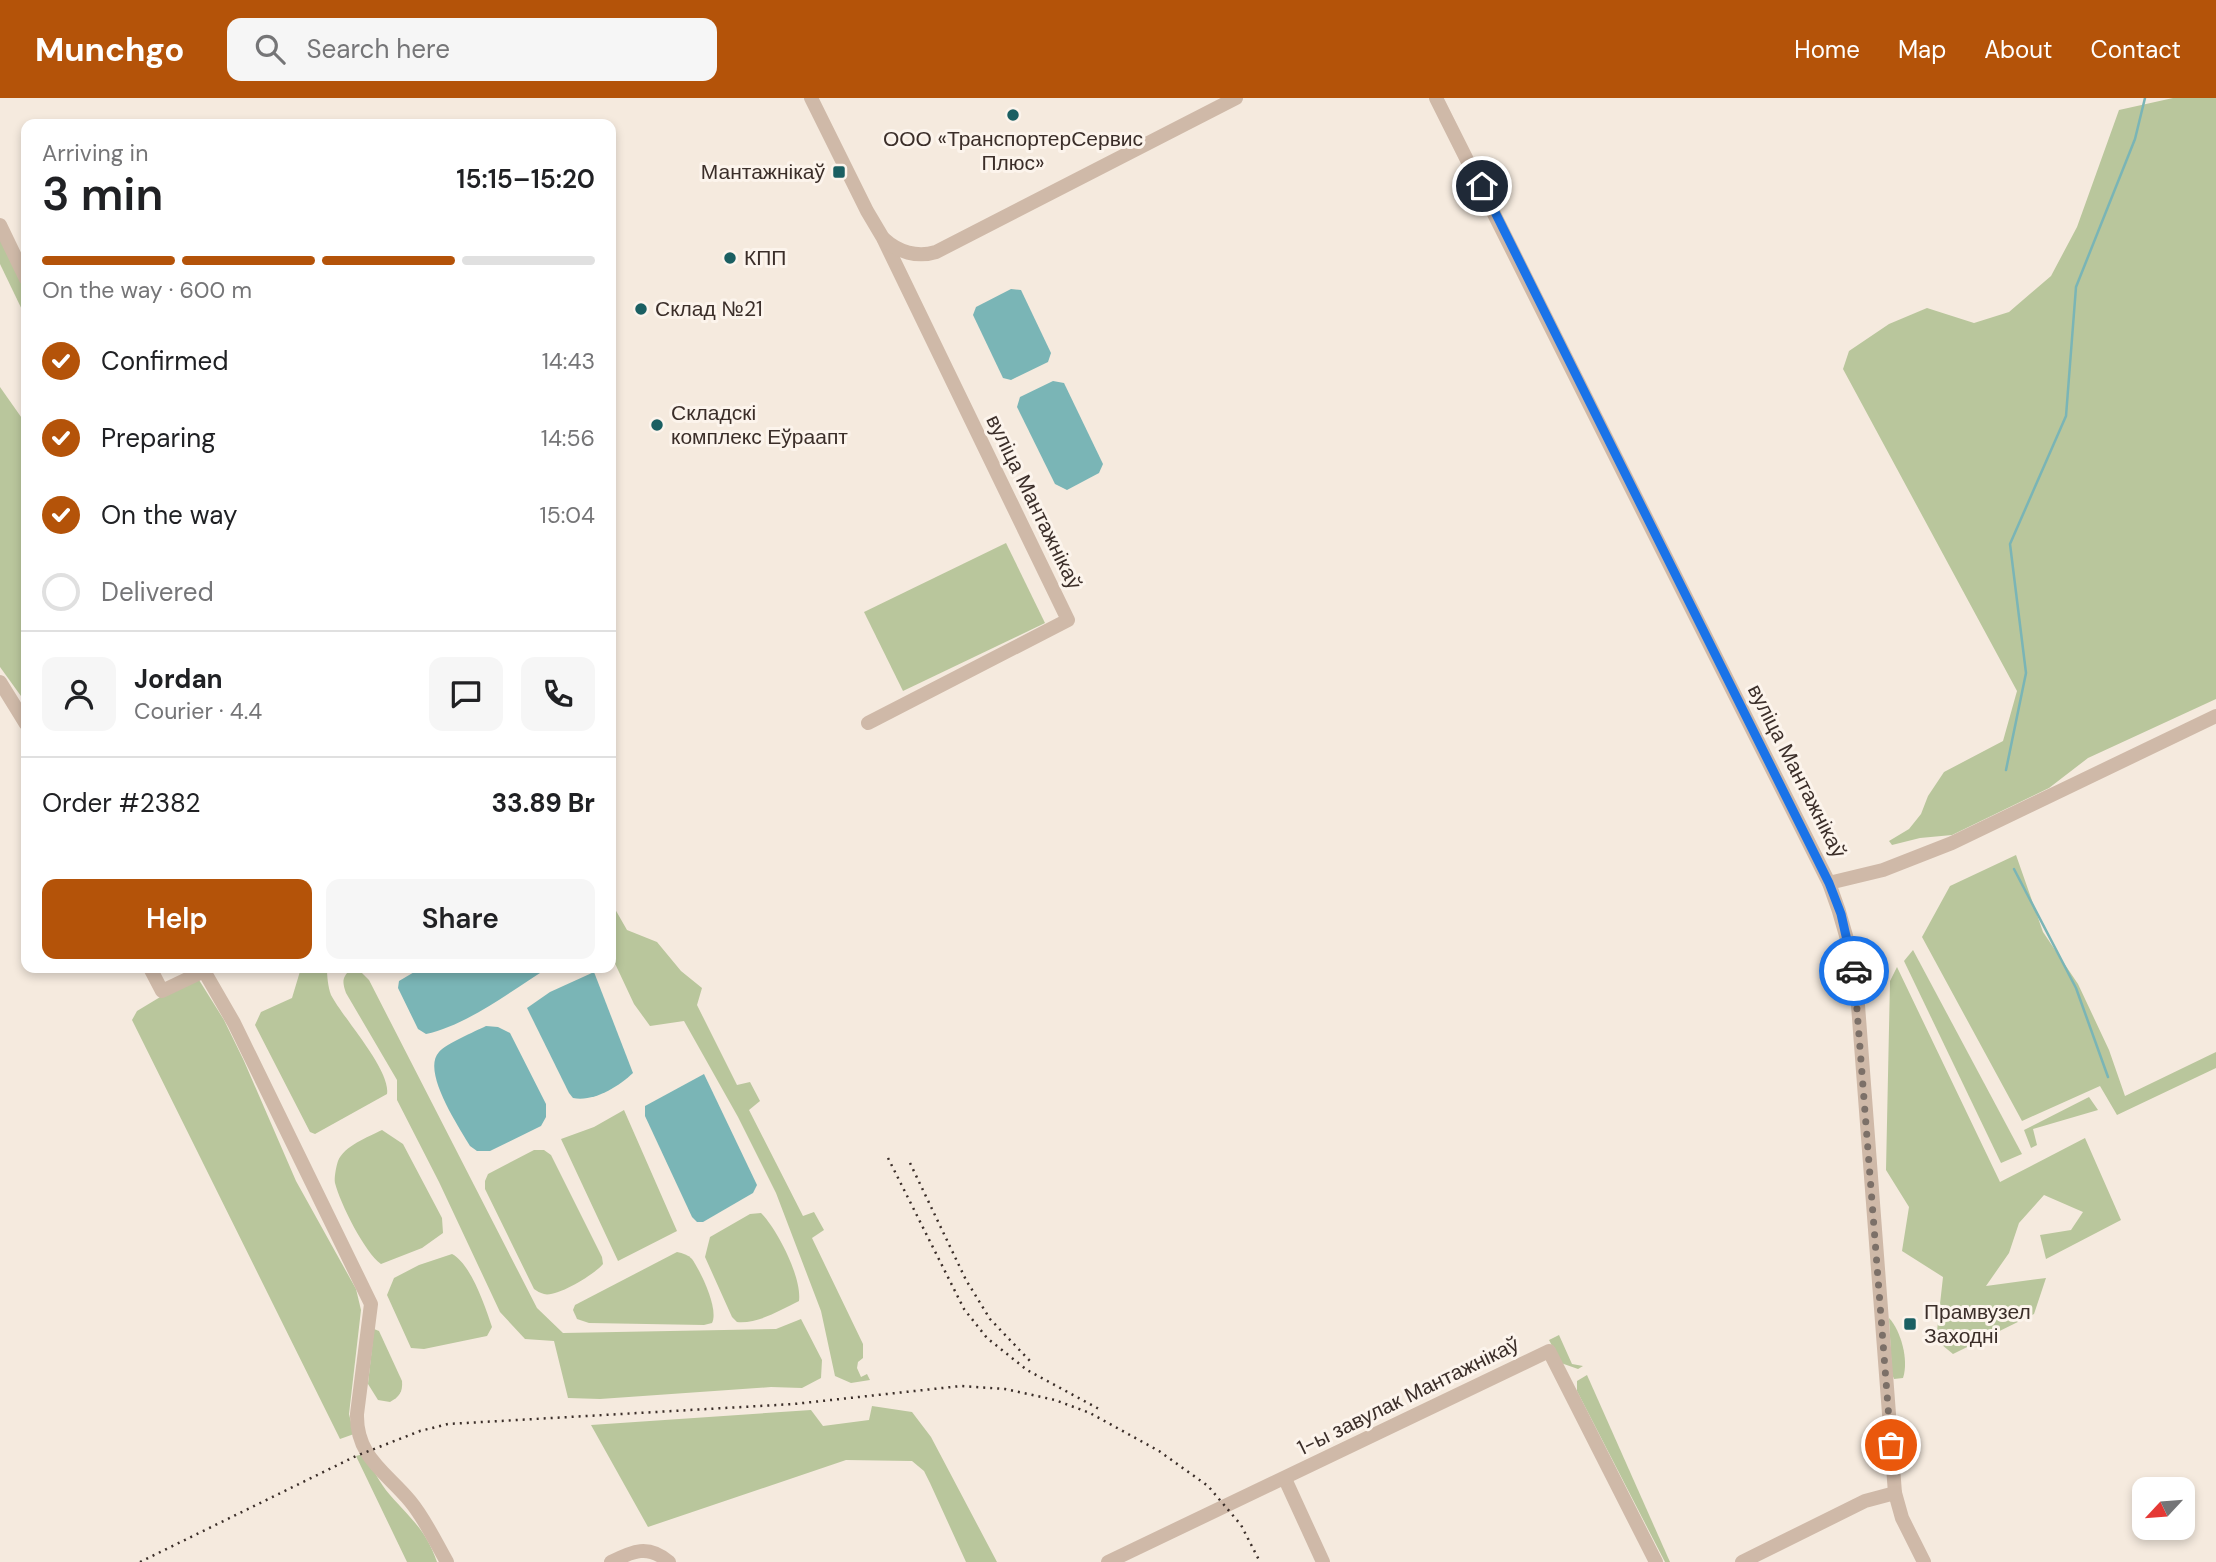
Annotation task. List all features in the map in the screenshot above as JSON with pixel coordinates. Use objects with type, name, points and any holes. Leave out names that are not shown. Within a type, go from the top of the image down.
[{"type":"street","name":"вуліца Мантажнікаў","points":[[811,98],[870,218],[883,238],[1068,620],[868,723]]},
{"type":"street","points":[[905,285],[911,269],[927,254],[941,250],[1236,98]]},
{"type":"street","name":"вуліца Мантажнікаў","points":[[1436,98],[1829,883],[1848,939],[1857,992],[1895,1493],[1902,1518],[1924,1562]]},
{"type":"street","points":[[0,225],[21,269]]},
{"type":"street","points":[[883,238],[904,252],[927,254]]},
{"type":"street","points":[[0,682],[21,716]]},
{"type":"street","points":[[1829,883],[1883,870],[1952,843],[2216,716]]},
{"type":"street","points":[[153,973],[162,991],[200,973]]},
{"type":"street","points":[[205,973],[234,1023],[371,1304],[356,1427],[366,1452],[388,1480],[408,1499],[447,1562]]},
{"type":"street","name":"1-ы завулак Мантажнікаў","points":[[1108,1562],[1549,1350],[1656,1562]]},
{"type":"street","points":[[1284,1479],[1323,1562]]},
{"type":"street","points":[[1742,1562],[1864,1501],[1895,1493]]},
{"type":"street","points":[[611,1562],[635,1550],[659,1553],[669,1562]]},
{"type":"green space","points":[[2173,98],[2216,98],[2216,699],[2088,758],[2049,788],[1952,835],[1920,838],[1892,845],[1889,841],[1909,829],[1921,814],[1928,796],[1944,772],[2003,741],[2017,691],[1843,369],[1849,351],[1889,324],[1927,308],[1974,323],[2009,312],[2051,276],[2077,227],[2119,110]]},
{"type":"green space","points":[[0,239],[21,281],[21,308],[0,264]]},
{"type":"green space","points":[[0,387],[21,417],[21,696],[0,667]]},
{"type":"green space","points":[[1006,543],[1045,623],[903,691],[864,612]]},
{"type":"green space","points":[[2016,855],[2043,932],[2078,984],[2109,1050],[2125,1096],[2216,1052],[2216,1068],[2117,1115],[2100,1086],[2022,1121],[1922,937],[1950,886]]},
{"type":"green space","points":[[616,911],[627,930],[657,942],[681,971],[702,988],[697,1005],[737,1085],[750,1082],[760,1101],[749,1110],[803,1216],[814,1212],[824,1230],[812,1238],[863,1344],[863,1358],[858,1362],[857,1368],[861,1377],[867,1374],[870,1380],[851,1383],[835,1376],[821,1311],[776,1193],[738,1117],[684,1021],[650,1026],[634,1004],[616,966]]},
{"type":"green space","points":[[1913,950],[2022,1154],[2001,1163],[1904,961]]},
{"type":"green space","points":[[1897,967],[2000,1182],[2085,1138],[2121,1220],[2046,1259],[2040,1235],[2071,1230],[2083,1212],[2044,1195],[2019,1223],[2009,1253],[1986,1286],[2046,1278],[2034,1314],[1953,1354],[1936,1340],[1943,1277],[1902,1251],[1909,1207],[1886,1170],[1890,981]]},
{"type":"green space","points":[[300,973],[327,973],[331,995],[374,1058],[386,1084],[387,1094],[315,1134],[310,1132],[255,1025],[261,1012],[292,998]]},
{"type":"green space","points":[[362,973],[369,980],[537,1308],[563,1333],[776,1329],[801,1319],[822,1360],[821,1378],[802,1388],[771,1387],[600,1399],[568,1398],[554,1341],[525,1339],[500,1312],[397,1100],[397,1080],[346,993],[346,975]]},
{"type":"green space","points":[[190,979],[199,980],[224,1020],[296,1181],[356,1289],[361,1310],[349,1414],[354,1434],[340,1439],[132,1020],[137,1011]]},
{"type":"green space","points":[[2089,1097],[2098,1110],[2033,1129],[2037,1145],[2031,1148],[2024,1130]]},
{"type":"green space","points":[[624,1110],[677,1231],[618,1261],[561,1139],[594,1127]]},
{"type":"green space","points":[[382,1130],[403,1144],[442,1218],[443,1233],[422,1248],[381,1264],[368,1250],[354,1227],[338,1192],[335,1178],[338,1161],[345,1151]]},
{"type":"green space","points":[[534,1150],[544,1150],[551,1155],[602,1257],[603,1264],[575,1284],[550,1294],[534,1289],[485,1189],[488,1174]]},
{"type":"green space","points":[[761,1213],[774,1230],[793,1267],[799,1301],[761,1319],[737,1322],[732,1317],[705,1257],[710,1237],[750,1214]]},
{"type":"green space","points":[[677,1252],[692,1259],[700,1273],[711,1300],[714,1317],[712,1323],[589,1323],[577,1319],[573,1310],[575,1305]]},
{"type":"green space","points":[[452,1254],[471,1276],[492,1327],[487,1336],[424,1349],[411,1348],[387,1295],[394,1278],[419,1265]]},
{"type":"green space","points":[[1889,1318],[1903,1346],[1903,1378],[1894,1379],[1892,1374]]},
{"type":"green space","points":[[374,1329],[379,1331],[402,1381],[400,1394],[390,1402],[378,1400],[368,1384]]},
{"type":"green space","points":[[1559,1335],[1572,1364],[1583,1366],[1578,1369],[1561,1363],[1549,1340]]},
{"type":"green space","points":[[1587,1375],[1670,1562],[1665,1562],[1577,1391],[1577,1381]]},
{"type":"green space","points":[[872,1406],[912,1412],[931,1437],[997,1562],[966,1562],[924,1471],[912,1461],[846,1460],[648,1527],[591,1425],[811,1410],[823,1426],[869,1420]]},
{"type":"green space","points":[[363,1454],[386,1490],[423,1533],[437,1562],[407,1562],[356,1456]]},
{"type":"water","points":[[1011,289],[1021,290],[1051,353],[1048,362],[1011,380],[1003,378],[973,315],[976,307]]},
{"type":"water","points":[[1053,381],[1064,383],[1103,464],[1099,473],[1067,490],[1055,484],[1017,407],[1020,397]]},
{"type":"water","points":[[413,973],[540,973],[474,1015],[426,1034],[418,1029],[398,988],[399,981]]},
{"type":"water","points":[[594,973],[633,1073],[597,1096],[573,1098],[527,1008],[550,992]]},
{"type":"water","points":[[486,1026],[498,1027],[510,1033],[546,1104],[546,1117],[541,1126],[490,1151],[477,1151],[470,1146],[444,1099],[438,1085],[435,1061],[439,1052],[448,1045]]},
{"type":"water","points":[[704,1074],[757,1185],[753,1193],[703,1222],[697,1222],[692,1217],[645,1116],[645,1106]]},
{"type":"waterway","points":[[2006,770],[2026,673],[2010,544],[2066,416],[2076,287],[2135,139],[2145,98]]},
{"type":"waterway","points":[[2014,869],[2076,988],[2108,1077]]},
{"type":"railway","points":[[888,1158],[964,1309],[987,1338],[1027,1370],[1099,1409]]},
{"type":"railway","points":[[910,1163],[966,1280],[990,1319],[1030,1361]]},
{"type":"railway","points":[[140,1562],[356,1456],[420,1431],[448,1424],[794,1404],[961,1386],[1005,1389],[1055,1400],[1090,1413],[1159,1451],[1208,1486],[1241,1525],[1260,1562]]},
{"type":"way so far","points":[[1854,971],[1891,1445]]},
{"type":"place","name":"ООО «ТранспортерСервис Плюс»","points":[[1013,115]]},
{"type":"place","name":"Мантажнікаў","points":[[839,172]]},
{"type":"place","name":"КПП","points":[[730,258]]},
{"type":"place","name":"Склад №21","points":[[641,309]]},
{"type":"place","name":"Складскі комплекс Еўраапт","points":[[657,425]]},
{"type":"place","name":"Прамвузел Заходні","points":[[1910,1324]]},
{"type":"route","points":[[1482,186],[1829,883],[1841,914],[1854,971]]}]
